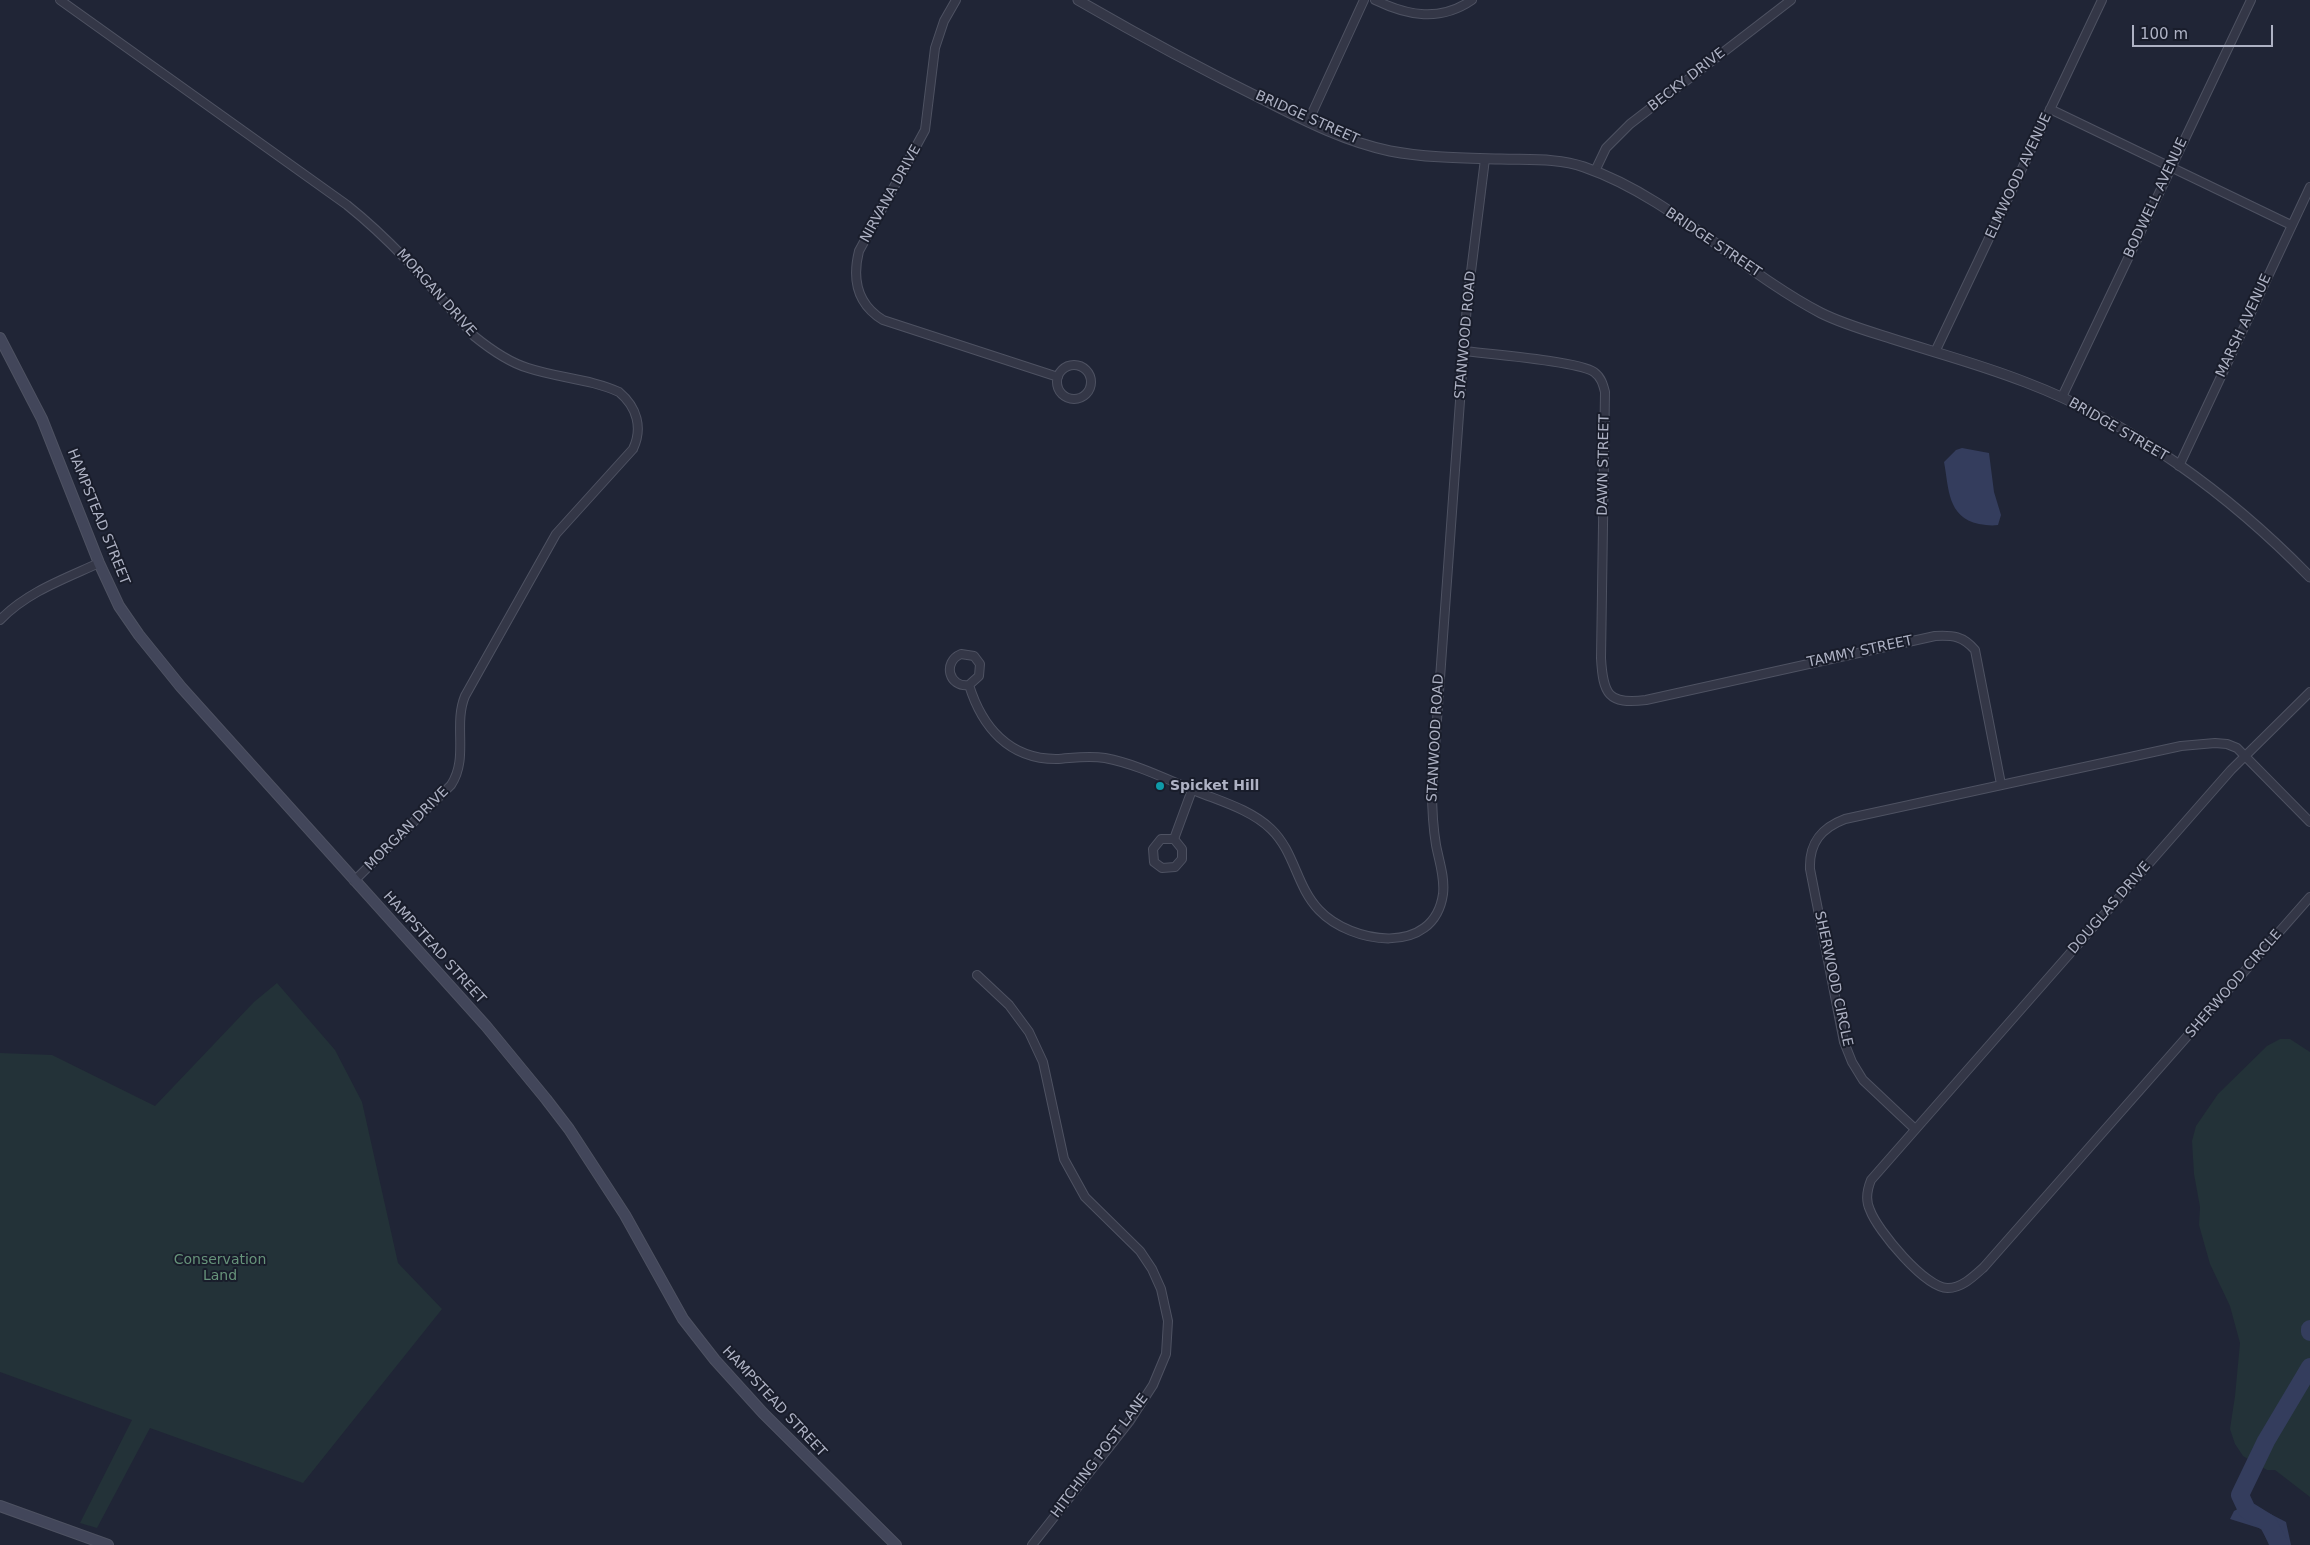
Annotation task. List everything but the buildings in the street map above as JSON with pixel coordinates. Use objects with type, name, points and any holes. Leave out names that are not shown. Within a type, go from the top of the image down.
[{"type":"main road","name":"HAMPSTEAD STREET","points":[[0,338],[42,420],[99,563],[119,606],[157,658],[354,881],[486,1026],[569,1129],[625,1215],[671,1298],[696,1337],[736,1385],[896,1545]]},
{"type":"main road","points":[[0,1506],[108,1545]]},
{"type":"street","name":"MORGAN DRIVE","points":[[60,0],[354,211],[406,257],[474,336],[485,345],[526,367],[619,392],[629,402],[636,415],[638,436],[633,449],[556,534],[465,696],[459,718],[461,755],[456,778],[354,881]]},
{"type":"street","name":"NIRVANA DRIVE","points":[[956,0],[944,21],[935,48],[925,130],[859,251],[855,274],[857,284],[865,305],[872,313],[883,320],[1058,377]]},
{"type":"street","name":"BRIDGE STREET","points":[[1078,0],[1174,55],[1308,122],[1352,141],[1389,151],[1431,156],[1553,160],[1579,165],[1595,171],[1657,204],[1788,294],[1823,314],[1856,327],[2024,382],[2062,397],[2121,428],[2179,466],[2247,516],[2310,577]]},
{"type":"street","points":[[1308,122],[1364,0]]},
{"type":"street","points":[[1375,0],[1404,12],[1432,16],[1453,10],[1472,0]]},
{"type":"street","name":"BECKY DRIVE","points":[[1595,171],[1606,148],[1630,124],[1791,0]]},
{"type":"street","name":"ELMWOOD AVENUE","points":[[1935,352],[2102,0]]},
{"type":"street","name":"BODWELL AVENUE","points":[[2062,397],[2251,0]]},
{"type":"street","points":[[2050,109],[2292,225]]},
{"type":"street","name":"STANWOOD ROAD","points":[[969,684],[978,709],[987,725],[1002,741],[1012,748],[1036,757],[1082,756],[1112,759],[1246,812],[1273,830],[1286,846],[1297,875],[1309,898],[1323,914],[1338,925],[1365,936],[1392,939],[1416,932],[1434,917],[1443,895],[1444,881],[1435,838],[1432,789],[1464,351],[1474,238],[1486,159]]},
{"type":"street","name":"MARSH AVENUE","points":[[2179,466],[2310,187]]},
{"type":"street","name":"DAWN STREET","points":[[1464,351],[1574,365],[1595,372],[1602,381],[1605,392],[1601,658],[1602,680],[1608,694]]},
{"type":"street","points":[[1076,366],[1086,371],[1089,376],[1090,386],[1080,398],[1069,398],[1058,388],[1058,377],[1065,368],[1076,366]]},
{"type":"street","points":[[0,620],[12,608],[29,596],[99,563]]},
{"type":"street","name":"TAMMY STREET","points":[[1608,694],[1612,698],[1623,702],[1646,700],[1935,636],[1957,637],[1966,640],[1975,650],[2001,784]]},
{"type":"street","points":[[961,654],[974,656],[980,664],[979,676],[969,684],[956,683],[949,672],[953,659],[961,654]]},
{"type":"street","name":"DOUGLAS DRIVE","points":[[1915,1129],[2245,756],[2310,692]]},
{"type":"street","name":"SHERWOOD CIRCLE","points":[[2310,822],[2237,748],[2227,744],[2202,744],[2001,784],[1845,819],[1826,828],[1817,836],[1812,846],[1810,869],[1846,1047],[1852,1062],[1863,1080],[1915,1129],[1871,1180],[1867,1190],[1867,1204],[1876,1221],[1890,1239],[1927,1279],[1935,1285],[1946,1288],[1957,1286],[1976,1274],[2310,897]]},
{"type":"street","points":[[1174,839],[1192,790]]},
{"type":"street","points":[[1161,839],[1174,839],[1182,849],[1182,859],[1172,868],[1159,866],[1152,855],[1154,846],[1161,839]]},
{"type":"street","name":"HITCHING POST LANE","points":[[977,975],[1009,1005],[1030,1032],[1043,1062],[1064,1159],[1085,1197],[1140,1251],[1152,1269],[1161,1289],[1168,1321],[1166,1354],[1153,1385],[1129,1422],[1032,1545]]},
{"type":"green space","name":"Conservation Land","points":[[277,983],[335,1050],[362,1102],[398,1263],[442,1309],[303,1483],[150,1428],[97,1528],[80,1523],[132,1420],[0,1372],[0,1053],[52,1055],[155,1106],[254,1002]]},
{"type":"green space","points":[[2280,1039],[2290,1039],[2310,1052],[2310,1497],[2275,1470],[2267,1470],[2243,1456],[2235,1444],[2230,1429],[2240,1343],[2230,1306],[2210,1264],[2199,1225],[2200,1207],[2194,1174],[2192,1141],[2196,1126],[2218,1094],[2267,1046]]},
{"type":"water","points":[[1962,448],[1989,453],[1994,492],[2001,515],[1998,525],[1979,524],[1969,520],[1961,515],[1951,500],[1944,462],[1956,450]]},
{"type":"water","points":[[2249,1503],[2286,1522],[2291,1545],[2269,1545],[2262,1529],[2230,1519],[2234,1511]]},
{"type":"waterway","points":[[2280,1545],[2268,1523],[2247,1510],[2240,1495],[2266,1441],[2310,1367]]},
{"type":"place","name":"Spicket Hill","points":[[1160,786]]}]
